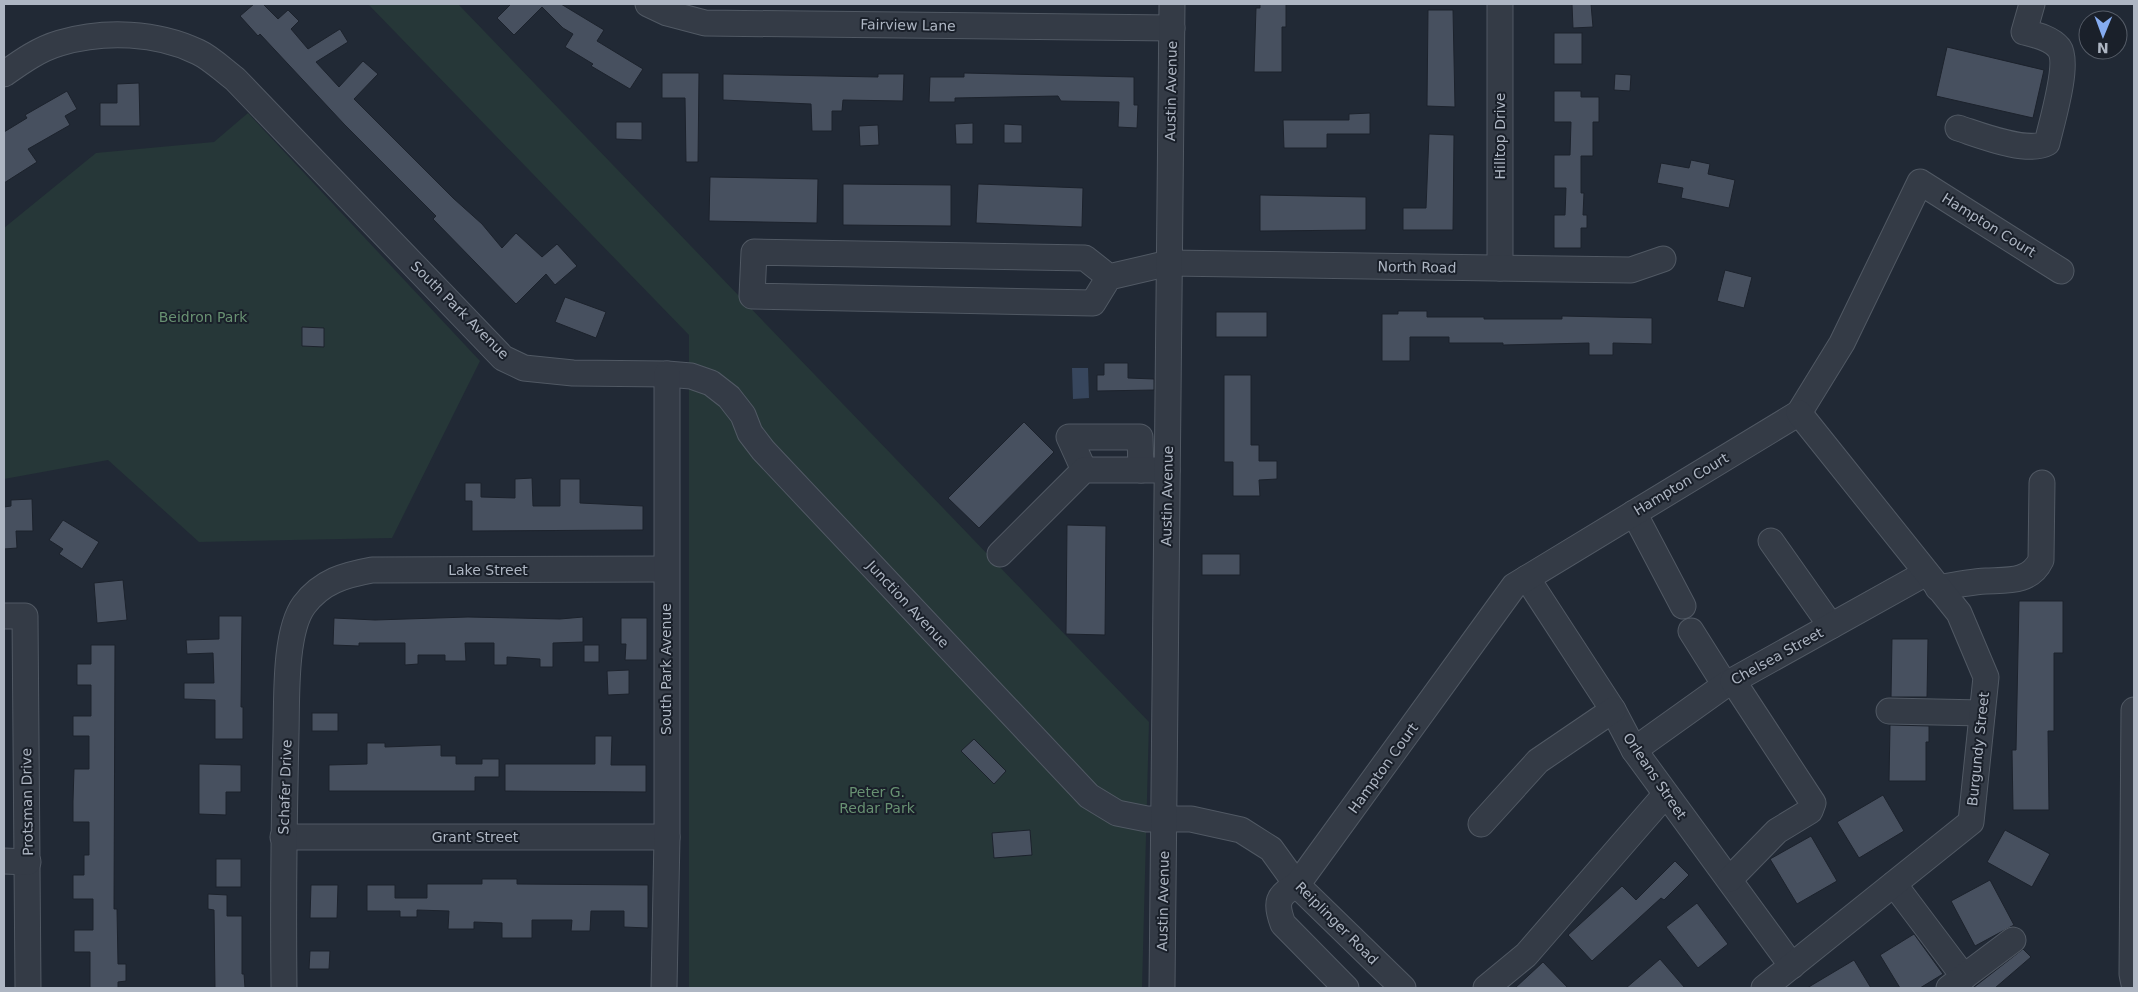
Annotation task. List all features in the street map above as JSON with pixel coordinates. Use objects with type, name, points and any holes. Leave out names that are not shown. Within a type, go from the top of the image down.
[{"type":"street","name":"Fairview Lane","points":[[648,4],[667,13],[705,23],[1172,16]]},
{"type":"street","name":"Hilltop Drive","points":[[1500,4],[1500,268]]},
{"type":"street","points":[[1958,128],[2023,146],[2038,148],[2047,143],[2061,83],[2062,60],[2060,50],[2051,42],[2024,32],[2032,4]]},
{"type":"street","name":"Austin Avenue","points":[[1162,988],[1172,16]]},
{"type":"street","name":"South Park Avenue","points":[[4,74],[31,55],[60,43],[96,37],[164,38],[200,53],[235,79],[504,358],[524,368],[573,372],[667,374],[665,570],[667,837],[664,988]]},
{"type":"street","name":"Hampton Court","points":[[1346,988],[1283,924],[1278,910],[1278,902],[1284,892],[1298,885],[1514,586],[1799,413],[1842,343],[1920,182],[2062,271]]},
{"type":"street","points":[[754,252],[1085,258],[1109,277],[1093,303],[752,296],[754,252]]},
{"type":"street","name":"North Road","points":[[1109,277],[1169,263],[1631,270],[1663,260]]},
{"type":"street","name":"Junction Avenue","points":[[667,374],[691,376],[711,383],[729,397],[743,415],[750,433],[763,450],[1089,796],[1117,813],[1147,819],[1164,819]]},
{"type":"street","name":"Burgundy Street","points":[[1764,988],[1971,822],[1986,677],[1959,613],[1799,413]]},
{"type":"street","points":[[1084,470],[1069,437],[1140,437],[1141,470]]},
{"type":"street","points":[[1000,554],[1084,470],[1167,470]]},
{"type":"street","points":[[1932,580],[2012,581],[2025,576],[2037,568],[2041,560],[2042,483]]},
{"type":"street","points":[[1634,512],[1683,606]]},
{"type":"street","points":[[1771,541],[1831,626]]},
{"type":"street","name":"Lake Street","points":[[316,592],[339,576],[372,570],[665,570]]},
{"type":"street","name":"Orleans Street","points":[[1527,578],[1613,710],[1634,750],[1665,795],[1730,879],[1792,966]]},
{"type":"street","name":"Chelsea Street","points":[[1634,750],[1729,683],[1831,626],[1932,580]]},
{"type":"street","name":"Schafer Drive","points":[[284,988],[283,837],[289,655],[296,619],[304,605],[316,592]]},
{"type":"street","name":"Protsman Drive","points":[[14,616],[28,862],[28,988]]},
{"type":"street","points":[[1691,631],[1813,802],[1810,811],[1777,831],[1730,879]]},
{"type":"street","points":[[1481,824],[1538,761],[1613,710]]},
{"type":"street","points":[[2134,710],[2132,974],[2134,984]]},
{"type":"street","points":[[1889,711],[1982,713]]},
{"type":"street","points":[[1486,988],[1526,955],[1665,795]]},
{"type":"street","name":"Reiplinger Road","points":[[1164,819],[1191,820],[1241,830],[1271,849],[1298,885],[1403,988]]},
{"type":"street","name":"Grant Street","points":[[283,837],[667,837]]},
{"type":"street","points":[[4,861],[28,862]]},
{"type":"street","points":[[1894,884],[1956,983],[2013,940]]},
{"type":"green space","name":"Peter G. Redar Park","points":[[368,4],[458,4],[1149,722],[1142,988],[689,988],[689,335]]},
{"type":"green space","name":"Beidron Park","points":[[248,113],[480,361],[392,538],[199,542],[108,460],[4,479],[4,228],[96,153],[214,142]]},
{"type":"water","points":[[1072,368],[1088,368],[1089,398],[1073,399]]},
{"type":"building","points":[[254,4],[263,4],[278,19],[288,10],[299,21],[291,29],[308,49],[340,29],[348,42],[316,62],[339,87],[363,61],[378,74],[354,99],[453,198],[482,224],[502,248],[516,233],[542,257],[557,244],[577,266],[555,285],[546,274],[516,304],[433,219],[436,216],[344,124],[260,34],[258,36],[240,16]]},
{"type":"building","points":[[511,4],[561,4],[604,30],[597,41],[643,69],[630,89],[591,66],[593,64],[565,47],[573,34],[563,28],[542,7],[514,35],[497,18]]},
{"type":"building","points":[[1260,4],[1286,4],[1286,27],[1282,27],[1282,72],[1254,72],[1256,8],[1260,8]]},
{"type":"building","points":[[1572,4],[1591,4],[1593,27],[1573,28]]},
{"type":"building","points":[[1428,10],[1453,10],[1455,107],[1427,106]]},
{"type":"building","points":[[1554,33],[1582,33],[1582,64],[1554,64]]},
{"type":"building","points":[[1947,47],[2044,70],[2033,118],[1936,96]]},
{"type":"building","points":[[662,73],[699,73],[698,162],[686,162],[685,98],[662,98]]},
{"type":"building","points":[[964,73],[1134,77],[1134,105],[1138,105],[1137,128],[1118,127],[1119,102],[1061,101],[1058,96],[955,98],[955,102],[929,102],[930,77],[964,77]]},
{"type":"building","points":[[723,74],[878,77],[878,74],[904,74],[903,101],[843,100],[842,111],[832,111],[832,131],[812,131],[811,104],[723,100]]},
{"type":"building","points":[[1615,74],[1631,75],[1630,91],[1614,90]]},
{"type":"building","points":[[139,83],[140,126],[100,126],[100,103],[117,103],[117,84]]},
{"type":"building","points":[[67,91],[77,109],[65,116],[70,125],[28,149],[37,162],[4,183],[4,132],[27,118],[25,115]]},
{"type":"building","points":[[1554,91],[1581,91],[1581,97],[1599,97],[1599,122],[1593,122],[1593,156],[1581,156],[1581,193],[1584,193],[1583,215],[1587,215],[1587,228],[1581,228],[1581,248],[1554,248],[1554,215],[1565,215],[1566,188],[1554,188],[1554,155],[1570,155],[1571,122],[1554,122]]},
{"type":"building","points":[[1370,113],[1370,134],[1327,134],[1327,148],[1284,148],[1283,120],[1349,120],[1349,114]]},
{"type":"building","points":[[616,122],[642,122],[642,140],[616,139]]},
{"type":"building","points":[[973,123],[973,144],[956,144],[955,124]]},
{"type":"building","points":[[1004,124],[1022,125],[1022,143],[1004,143]]},
{"type":"building","points":[[878,125],[879,145],[860,146],[859,126]]},
{"type":"building","points":[[1429,134],[1454,135],[1453,230],[1403,230],[1403,208],[1426,208]]},
{"type":"building","points":[[1691,160],[1710,164],[1708,174],[1735,180],[1729,208],[1681,198],[1683,188],[1657,183],[1661,163],[1689,168]]},
{"type":"building","points":[[710,177],[818,179],[817,223],[709,221]]},
{"type":"building","points":[[843,184],[951,185],[951,226],[843,225]]},
{"type":"building","points":[[978,184],[1083,188],[1082,227],[976,223]]},
{"type":"building","points":[[1260,195],[1366,197],[1366,230],[1260,231]]},
{"type":"building","points":[[1725,270],[1752,277],[1744,308],[1717,301]]},
{"type":"building","points":[[565,297],[606,312],[596,338],[555,322]]},
{"type":"building","points":[[1398,311],[1427,311],[1427,317],[1484,317],[1484,319],[1562,319],[1562,316],[1652,318],[1652,344],[1613,343],[1613,355],[1589,355],[1589,343],[1503,345],[1503,343],[1449,343],[1449,337],[1410,337],[1410,361],[1382,361],[1382,314],[1398,314]]},
{"type":"building","points":[[1216,312],[1267,312],[1267,337],[1216,337]]},
{"type":"building","points":[[302,327],[324,328],[324,347],[302,346]]},
{"type":"building","points":[[1104,363],[1128,363],[1128,378],[1154,379],[1154,390],[1097,391],[1097,375],[1104,375]]},
{"type":"building","points":[[1224,375],[1251,375],[1251,445],[1259,445],[1259,461],[1277,461],[1277,479],[1259,480],[1260,496],[1233,496],[1233,462],[1224,462]]},
{"type":"building","points":[[1024,422],[1054,452],[979,528],[948,498]]},
{"type":"building","points":[[532,478],[533,506],[560,506],[560,479],[580,479],[580,503],[643,506],[643,530],[472,531],[472,501],[465,501],[465,483],[481,483],[481,497],[515,498],[515,479]]},
{"type":"building","points":[[32,499],[33,531],[16,531],[17,548],[4,549],[4,507],[11,506],[11,500]]},
{"type":"building","points":[[63,520],[99,542],[82,569],[59,554],[63,549],[49,540]]},
{"type":"building","points":[[1067,525],[1106,526],[1105,635],[1066,634]]},
{"type":"building","points":[[1202,554],[1240,554],[1240,575],[1202,575]]},
{"type":"building","points":[[123,580],[127,620],[97,623],[94,583]]},
{"type":"building","points":[[2019,601],[2063,601],[2063,653],[2054,653],[2054,731],[2048,731],[2049,810],[2013,810],[2012,750],[2016,750]]},
{"type":"building","points":[[219,616],[242,616],[241,707],[243,707],[243,739],[215,739],[215,700],[184,699],[184,683],[214,683],[213,653],[187,654],[186,640],[219,639]]},
{"type":"building","points":[[468,617],[560,619],[583,617],[583,642],[553,643],[553,667],[540,667],[540,659],[507,657],[507,665],[494,665],[494,643],[465,643],[466,661],[445,661],[445,655],[418,655],[418,664],[405,665],[405,643],[359,643],[359,646],[333,645],[334,618],[375,620]]},
{"type":"building","points":[[621,618],[647,618],[647,660],[625,660],[626,644],[621,644]]},
{"type":"building","points":[[1892,639],[1928,639],[1927,697],[1891,697]]},
{"type":"building","points":[[91,645],[115,645],[114,909],[117,909],[118,964],[126,964],[126,981],[118,982],[118,988],[90,988],[90,952],[74,952],[74,930],[93,930],[93,899],[73,899],[73,875],[84,875],[84,855],[89,855],[89,822],[73,822],[74,769],[89,769],[89,736],[73,736],[73,716],[91,716],[91,685],[77,685],[77,664],[91,664]]},
{"type":"building","points":[[584,645],[599,645],[599,662],[584,662]]},
{"type":"building","points":[[629,670],[629,694],[608,695],[607,671]]},
{"type":"building","points":[[312,713],[338,713],[338,731],[312,731]]},
{"type":"building","points":[[1890,725],[1929,726],[1929,742],[1926,742],[1926,781],[1889,781]]},
{"type":"building","points":[[595,736],[612,736],[611,765],[646,765],[646,792],[505,791],[505,764],[595,764]]},
{"type":"building","points":[[974,739],[1006,771],[994,784],[961,751]]},
{"type":"building","points":[[367,743],[385,743],[385,747],[441,745],[441,756],[456,756],[456,764],[482,764],[482,759],[499,759],[499,777],[475,777],[475,791],[329,791],[329,765],[367,764]]},
{"type":"building","points":[[199,764],[241,765],[241,792],[226,792],[226,815],[199,814]]},
{"type":"building","points":[[1883,795],[1904,831],[1859,858],[1837,822]]},
{"type":"building","points":[[1030,830],[1032,855],[994,858],[992,833]]},
{"type":"building","points":[[2005,830],[2050,854],[2032,887],[1987,862]]},
{"type":"building","points":[[1811,836],[1837,881],[1797,904],[1770,859]]},
{"type":"building","points":[[216,859],[241,859],[241,887],[216,887]]},
{"type":"building","points":[[1675,861],[1689,875],[1664,900],[1661,898],[1592,961],[1568,935],[1622,886],[1636,900]]},
{"type":"building","points":[[482,879],[517,879],[517,884],[648,885],[648,928],[624,927],[624,911],[591,911],[590,931],[571,931],[572,920],[532,920],[532,938],[502,938],[502,923],[474,922],[474,929],[448,929],[449,911],[417,910],[417,917],[400,917],[400,911],[367,911],[367,885],[395,885],[395,898],[427,898],[427,884],[482,884]]},
{"type":"building","points":[[1990,880],[2014,925],[1975,946],[1951,901]]},
{"type":"building","points":[[311,885],[338,885],[337,918],[310,918]]},
{"type":"building","points":[[208,894],[227,895],[227,916],[242,916],[242,974],[244,974],[245,988],[215,988],[214,910],[208,909]]},
{"type":"building","points":[[1697,903],[1728,944],[1698,968],[1666,927]]},
{"type":"building","points":[[1914,934],[1943,974],[1920,988],[1900,988],[1880,955]]},
{"type":"building","points":[[2023,949],[2031,957],[1995,988],[1973,988]]},
{"type":"building","points":[[310,951],[330,951],[329,969],[309,969]]},
{"type":"building","points":[[1660,959],[1685,988],[1626,988]]},
{"type":"building","points":[[1854,960],[1871,988],[1807,988]]},
{"type":"building","points":[[1543,962],[1568,988],[1515,988]]}]
